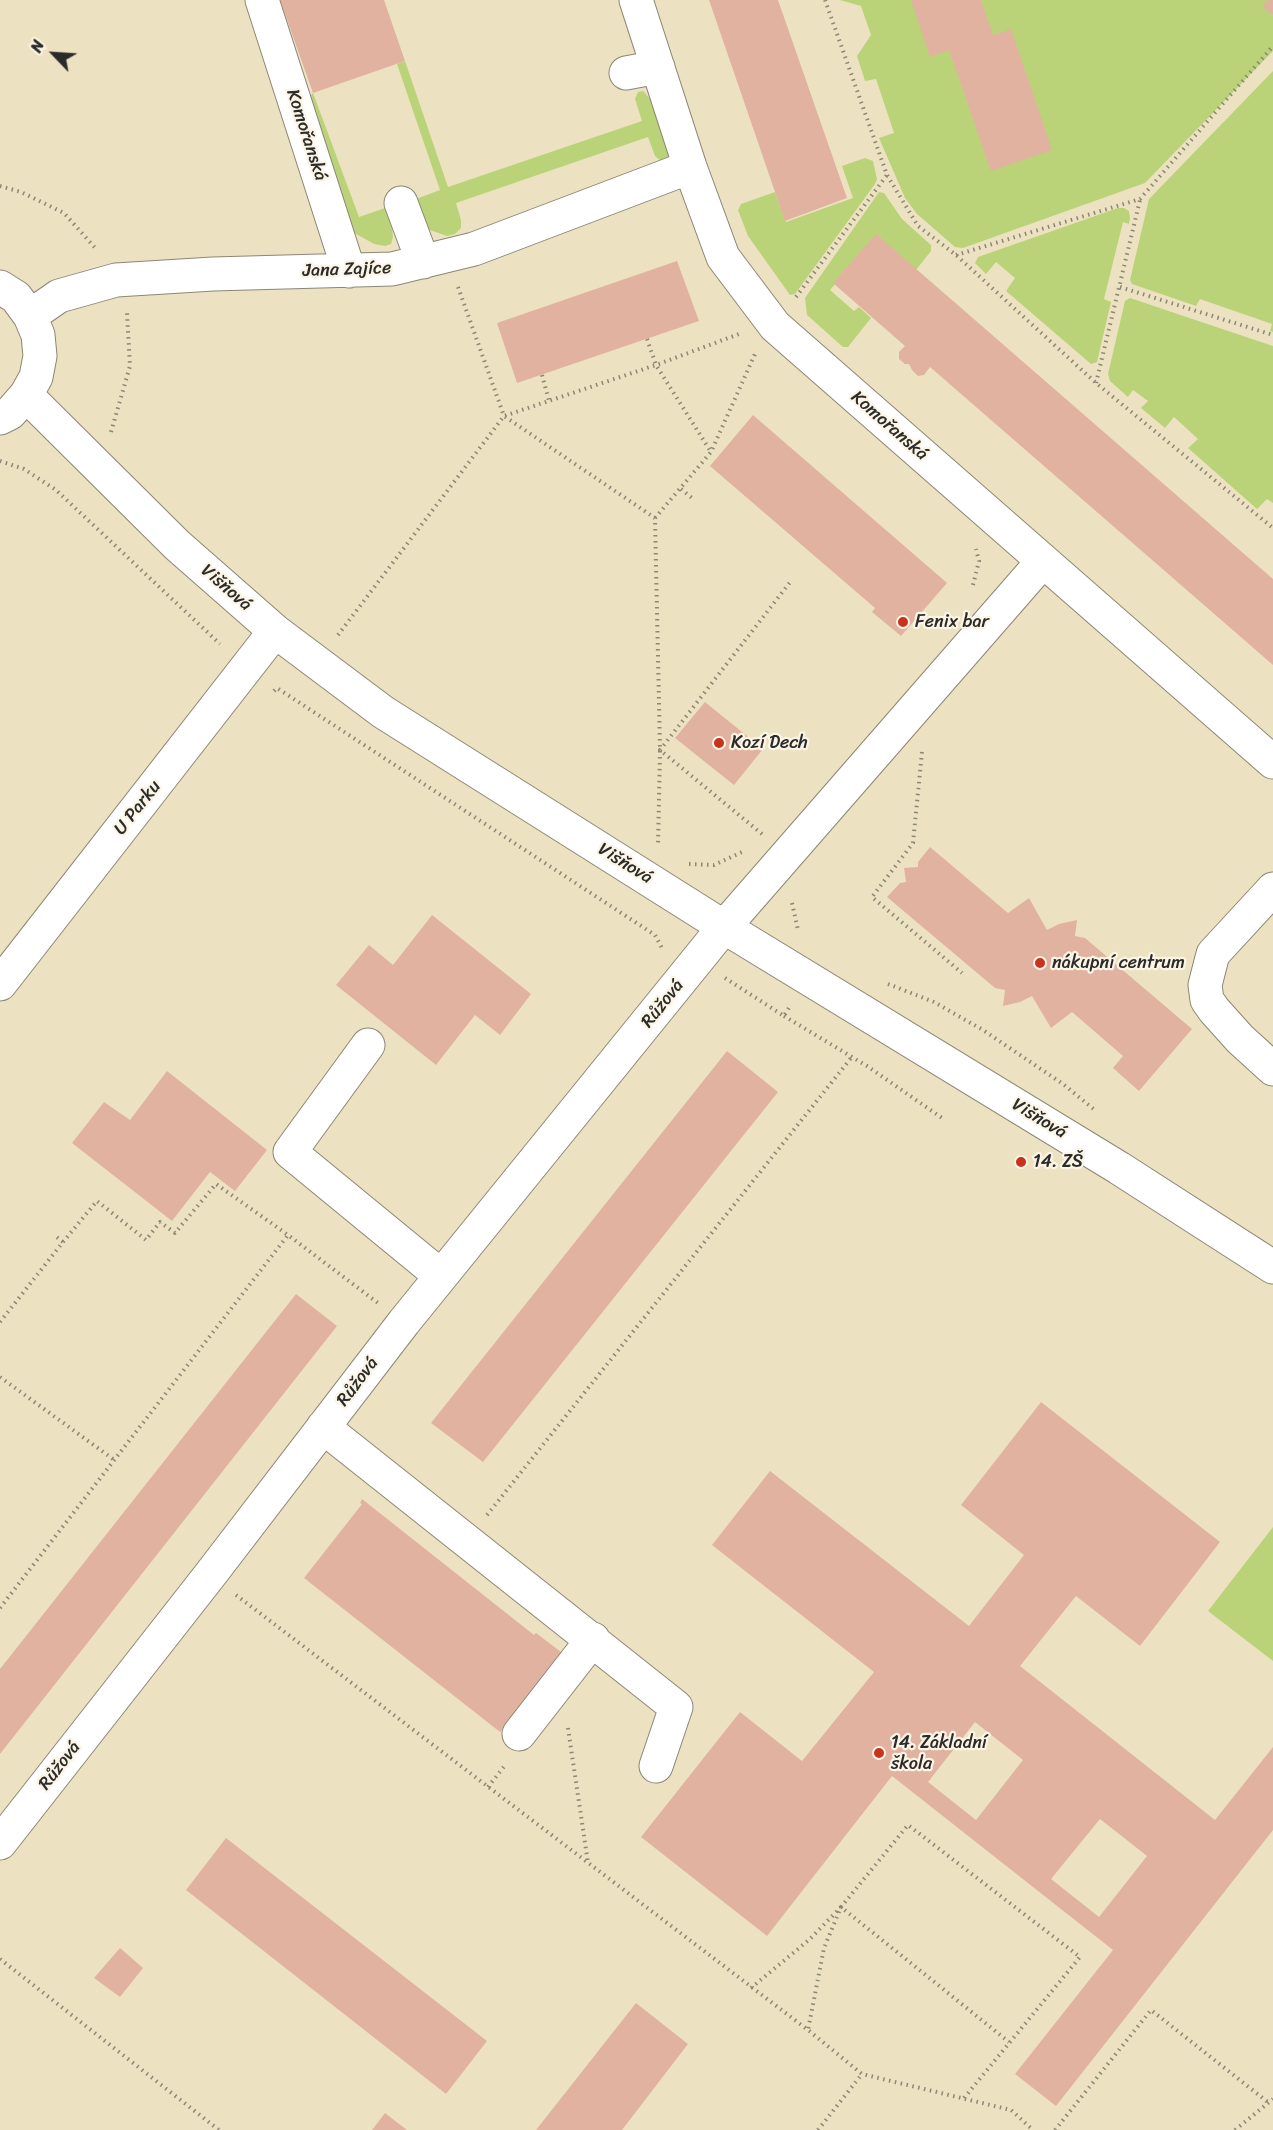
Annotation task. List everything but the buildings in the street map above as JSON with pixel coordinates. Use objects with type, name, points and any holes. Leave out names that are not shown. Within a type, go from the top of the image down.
[{"type":"street","name":"Komořanská","points":[[262,0],[349,271]]},
{"type":"street","name":"Komořanská","points":[[636,0],[642,70],[690,167],[723,257],[768,332],[1043,561],[1273,762]]},
{"type":"street","name":"Jana Zajíce","points":[[30,316],[59,296],[116,280],[213,274],[392,269],[474,249],[690,167]]},
{"type":"street","points":[[400,203],[423,262]]},
{"type":"street","points":[[0,287],[16,297],[30,316],[38,335],[40,356],[36,376],[26,396],[10,413],[0,418]]},
{"type":"street","name":"Višňová","points":[[26,396],[177,545],[275,631],[383,712],[724,927],[1119,1168],[1273,1267]]},
{"type":"street","name":"Růžová","points":[[0,1844],[404,1322],[724,927],[1043,561]]},
{"type":"street","name":"U Parku","points":[[0,984],[275,631]]},
{"type":"street","points":[[1273,889],[1213,954],[1205,985],[1207,1000],[1214,1010],[1240,1039],[1273,1069]]},
{"type":"street","points":[[368,1045],[290,1152],[441,1276]]},
{"type":"street","points":[[323,1427],[676,1707],[656,1766]]},
{"type":"street","points":[[519,1734],[593,1639]]},
{"type":"path","points":[[825,0],[887,175],[918,226],[956,255],[1096,383],[1273,528]]},
{"type":"path","points":[[1096,383],[1140,199],[1273,46]]},
{"type":"path","points":[[657,849],[660,750],[655,518],[711,452],[768,332],[887,175]]},
{"type":"path","points":[[956,255],[1140,199]]},
{"type":"path","points":[[455,279],[504,416],[655,518]]},
{"type":"path","points":[[1120,287],[1273,335]]},
{"type":"path","points":[[334,640],[504,416],[656,365],[753,329],[768,332]]},
{"type":"path","points":[[647,339],[656,365],[711,452]]},
{"type":"path","points":[[542,375],[549,401]]},
{"type":"path","points":[[681,489],[692,498]]},
{"type":"path","points":[[970,594],[979,561],[975,543]]},
{"type":"path","points":[[660,750],[791,581]]},
{"type":"path","points":[[923,744],[913,843],[872,897],[962,973]]},
{"type":"path","points":[[660,750],[765,837],[759,842]]},
{"type":"path","points":[[685,864],[714,865],[752,847]]},
{"type":"path","points":[[792,899],[799,934]]},
{"type":"path","points":[[877,980],[888,984]]},
{"type":"path","points":[[784,1016],[867,1066],[945,1120]]},
{"type":"path","points":[[467,1541],[851,1058]]},
{"type":"path","points":[[0,1322],[97,1201],[146,1240],[160,1222],[175,1233],[216,1184],[404,1322]]},
{"type":"path","points":[[54,1235],[63,1242]]},
{"type":"path","points":[[0,1608],[288,1235]]},
{"type":"path","points":[[0,1377],[113,1460]]},
{"type":"path","points":[[210,1575],[808,2030],[862,2074],[1011,2110],[1033,2130]]},
{"type":"path","points":[[561,1680],[588,1863]]},
{"type":"path","points":[[751,1988],[810,1940],[841,1907],[908,1825],[1080,1957],[964,2098]]},
{"type":"path","points":[[808,2030],[824,1948],[841,1907]]},
{"type":"path","points":[[841,1907],[1009,2042]]},
{"type":"path","points":[[0,1959],[219,2130]]},
{"type":"path","points":[[1055,2130],[1152,2010],[1269,2103]]},
{"type":"path","points":[[818,2130],[862,2074]]},
{"type":"path","points":[[1235,2130],[1273,2099]]},
{"type":"green space","points":[[840,0],[1269,0],[1273,15],[1273,51],[1145,183],[963,248],[955,247],[917,214],[905,198],[879,138],[894,133],[876,79],[865,81],[857,56],[871,35],[861,6]]},
{"type":"green space","points":[[405,61],[448,187],[642,121],[635,99],[638,92],[643,91],[652,101],[669,150],[668,158],[661,161],[655,156],[648,137],[456,203],[461,228],[455,234],[447,236],[430,230],[423,221],[416,199],[440,190],[397,64]]},
{"type":"green space","points":[[1273,71],[1273,332],[1270,331],[1272,324],[1200,299],[1196,306],[1132,284],[1130,280],[1149,199]]},
{"type":"green space","points":[[313,93],[359,217],[385,208],[392,228],[391,244],[385,246],[374,244],[342,226],[304,103]]},
{"type":"green space","points":[[865,158],[873,161],[877,179],[875,184],[795,294],[790,295],[748,236],[738,210],[741,204],[775,192],[786,222],[853,198],[842,166]]},
{"type":"green space","points":[[879,192],[884,193],[902,219],[931,245],[931,251],[916,270],[877,236],[830,290],[854,311],[859,307],[871,318],[848,347],[843,347],[807,315],[805,298]]},
{"type":"green space","points":[[1118,208],[1129,211],[1129,224],[1123,222],[1104,299],[1111,302],[1097,362],[1091,364],[1006,291],[1015,278],[996,262],[986,274],[975,263],[978,257]]},
{"type":"green space","points":[[1130,298],[1273,346],[1273,503],[1267,499],[1257,509],[1188,448],[1198,439],[1174,417],[1165,428],[1141,408],[1148,401],[1133,390],[1128,397],[1110,381],[1108,374],[1125,301]]},
{"type":"green space","points":[[1273,1527],[1273,1661],[1208,1611]]},
{"type":"place","name":"Fenix bar","points":[[903,622]]},
{"type":"place","name":"Kozí Dech","points":[[719,743]]},
{"type":"place","name":"nákupní centrum","points":[[1040,963]]},
{"type":"place","name":"14. ZŠ","points":[[1021,1162]]},
{"type":"place","name":"14. Základní škola","points":[[879,1753]]}]
